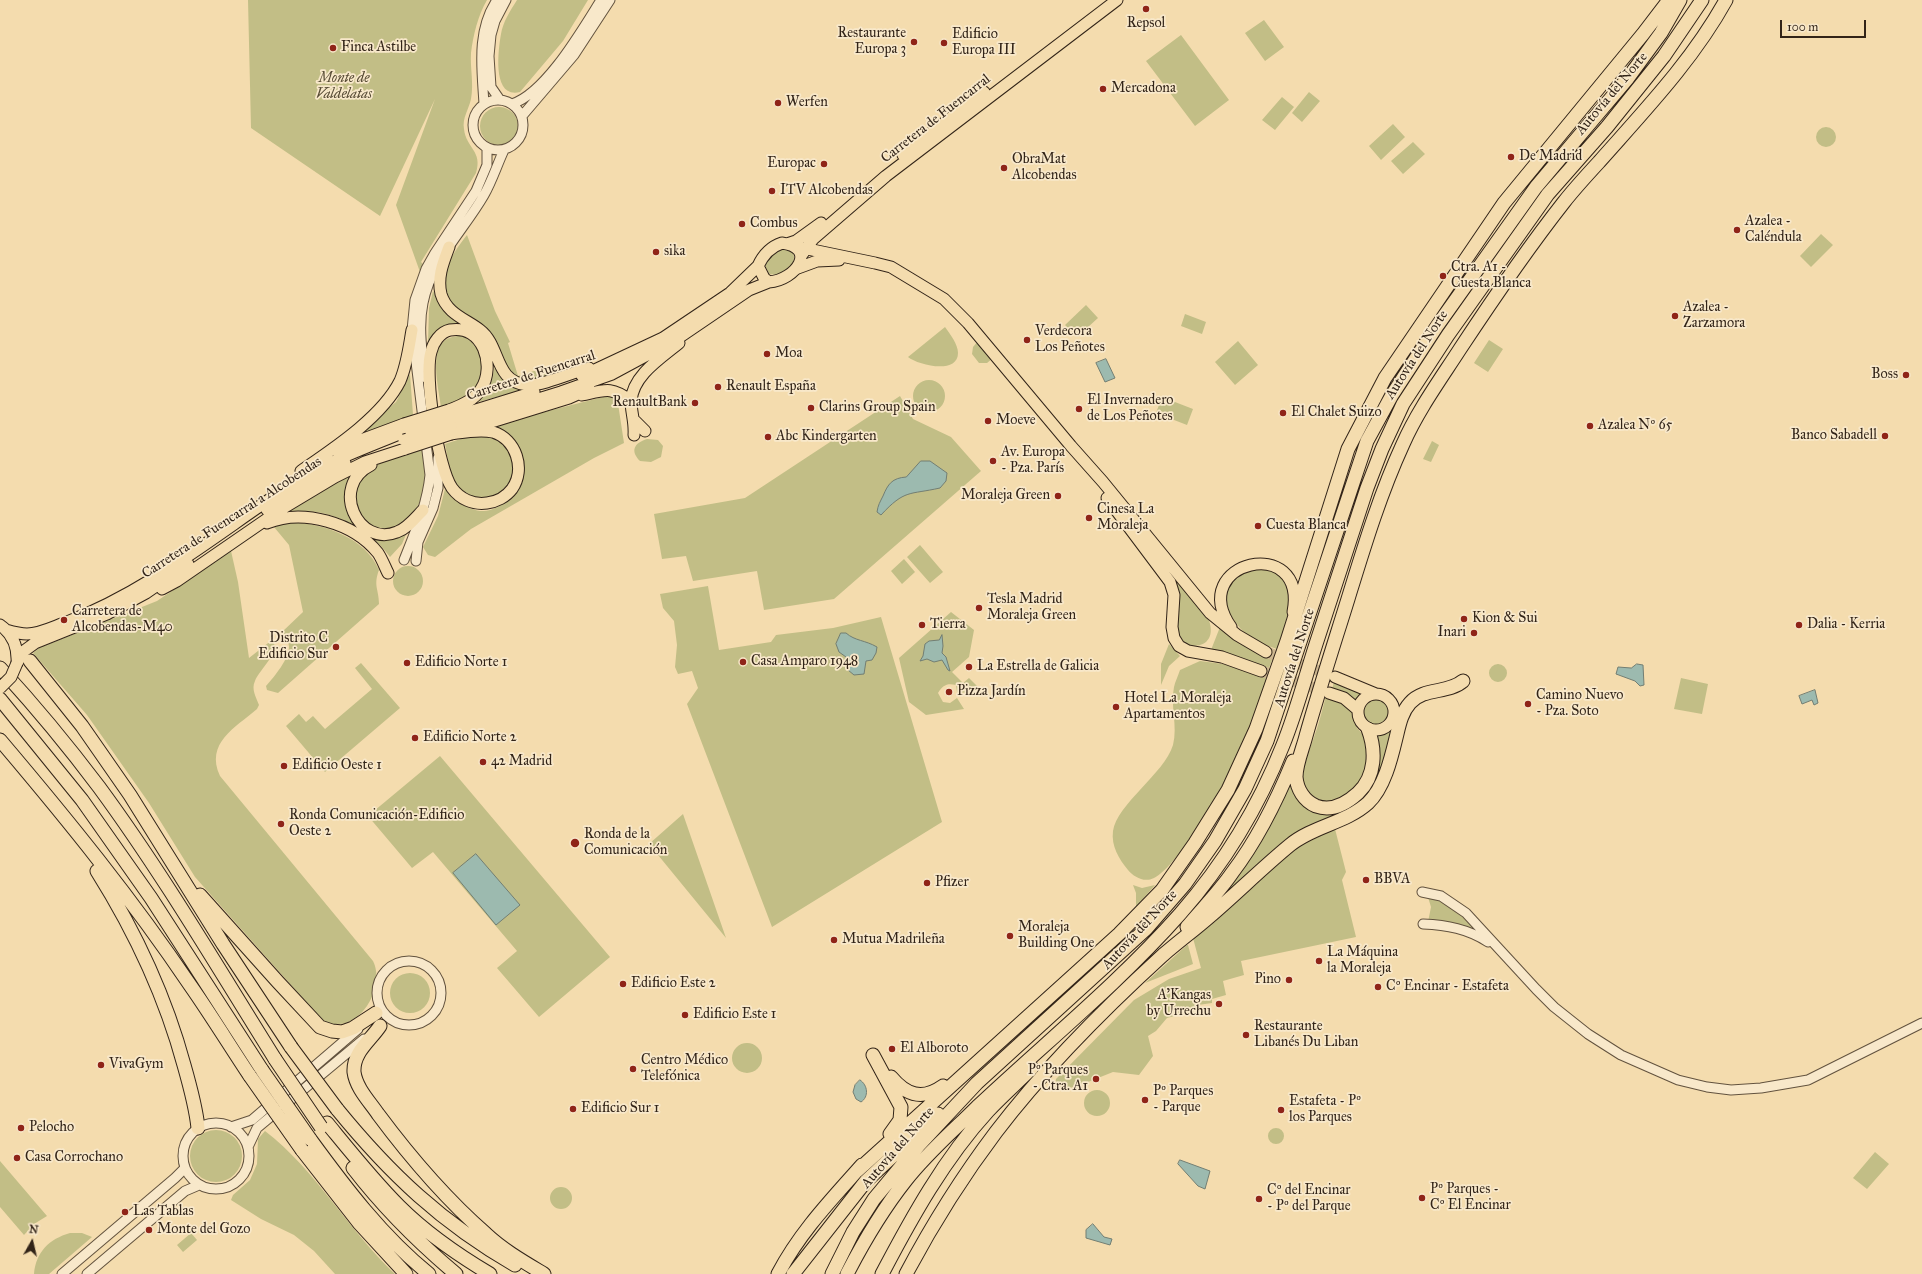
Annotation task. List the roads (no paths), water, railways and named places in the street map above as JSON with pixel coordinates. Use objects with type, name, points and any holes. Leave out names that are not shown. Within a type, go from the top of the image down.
[{"type":"highway","points":[[1614,69],[1661,0]]},
{"type":"highway","points":[[857,1171],[1119,934],[1128,919],[1195,843],[1228,790],[1256,729],[1287,641],[1348,449],[1385,378],[1504,203],[1669,0]]},
{"type":"highway","name":"Autovía del Norte","points":[[832,1274],[853,1232],[874,1199],[919,1145],[977,1083],[1146,929],[1185,884],[1216,841],[1246,789],[1267,741],[1367,441],[1392,395],[1437,326],[1526,200],[1628,78],[1660,33],[1680,0]]},
{"type":"highway","name":"Autovía del Norte","points":[[847,1274],[867,1237],[887,1205],[907,1178],[939,1144],[986,1099],[1066,1027],[1137,959],[1181,912],[1220,863],[1254,806],[1283,745],[1367,488],[1382,449],[1403,404],[1498,264],[1548,194],[1607,127],[1664,56],[1702,0]]},
{"type":"highway","points":[[1368,729],[1373,743],[1374,754],[1370,771],[1362,789],[1351,799],[1338,806],[1328,809],[1317,807],[1310,803],[1301,794],[1296,773],[1312,715],[1371,527],[1386,482],[1404,442],[1425,402],[1480,318],[1564,201],[1686,61],[1717,17],[1726,0]]},
{"type":"highway","points":[[1367,441],[1368,428],[1405,355],[1483,238],[1490,223]]},
{"type":"highway","points":[[1382,449],[1419,394],[1480,318]]},
{"type":"highway","points":[[23,662],[82,726],[130,795],[231,957],[291,1046],[337,1109],[364,1142],[399,1180],[442,1216],[485,1248],[531,1274]]},
{"type":"highway","points":[[0,668],[40,712],[99,787],[168,887],[214,960],[324,1125],[382,1204],[456,1274]]},
{"type":"highway","points":[[906,1273],[943,1208],[984,1149],[1017,1106],[1065,1051],[1164,954],[1293,842],[1321,827],[1355,813],[1369,802],[1384,776],[1391,757],[1400,721],[1409,704],[1415,698],[1424,693],[1458,685],[1463,681]]},
{"type":"highway","points":[[0,699],[82,800],[151,898],[262,1070],[310,1139],[372,1219],[399,1247],[429,1274]]},
{"type":"highway","points":[[1164,954],[1232,874],[1259,832],[1282,790],[1312,715]]},
{"type":"highway","points":[[1384,776],[1391,746],[1392,722]]},
{"type":"highway","points":[[0,740],[60,812],[126,897],[190,984],[250,1076],[302,1150],[359,1223],[406,1274]]},
{"type":"highway","points":[[60,812],[117,904],[144,953],[163,998],[194,1101],[198,1128]]},
{"type":"highway","points":[[162,845],[205,902],[320,1027],[342,1032],[353,1028],[378,1009]]},
{"type":"highway","points":[[380,1026],[372,1038],[363,1046],[355,1060],[355,1078],[361,1090],[399,1141],[439,1188],[486,1235],[523,1262],[544,1274]]},
{"type":"highway","points":[[882,1274],[913,1215],[960,1145],[988,1112],[1046,1054],[1066,1027]]},
{"type":"highway","points":[[778,1274],[789,1254],[818,1213],[896,1127],[901,1113],[899,1101],[873,1055],[900,1088],[909,1093],[917,1094],[927,1094],[939,1088],[975,1063]]},
{"type":"highway","points":[[793,1274],[866,1181],[950,1102],[977,1083]]},
{"type":"highway","points":[[984,1149],[1020,1112]]},
{"type":"highway","points":[[324,1125],[400,1207],[442,1242],[490,1274]]},
{"type":"highway","points":[[892,1274],[898,1253],[936,1180]]},
{"type":"highway","points":[[803,1274],[820,1239]]},
{"type":"main road","name":"Carretera de Fuencarral","points":[[790,245],[813,230],[929,133],[1041,51],[1105,0]]},
{"type":"main road","name":"Carretera de Fuencarral","points":[[803,252],[813,239],[886,176],[1117,0]]},
{"type":"main road","points":[[909,278],[865,264],[835,259],[817,260],[798,268],[792,274],[784,278],[769,282],[764,278],[758,266],[767,251],[776,245],[790,245],[803,252],[875,262],[891,267],[944,299],[968,323],[1005,366],[1070,446],[1103,482],[1210,613],[1237,635],[1266,652]]},
{"type":"main road","points":[[449,247],[441,270],[439,282],[446,305],[458,317],[481,331],[490,342],[504,373],[513,381],[528,385],[588,368],[608,371]]},
{"type":"main road","points":[[798,268],[803,252]]},
{"type":"main road","name":"Carretera de Fuencarral","points":[[608,371],[663,338],[730,293],[758,266]]},
{"type":"main road","name":"Carretera de Fuencarral","points":[[608,371],[677,339],[748,290],[769,282]]},
{"type":"main road","points":[[634,435],[635,421],[631,401],[638,379],[646,370],[707,319]]},
{"type":"main road","points":[[201,547],[256,502],[310,465],[352,433],[390,397],[407,359],[412,330]]},
{"type":"main road","points":[[449,330],[459,330],[472,334],[480,343],[486,352],[488,370],[481,390],[450,422],[479,430],[494,432],[507,440],[516,452],[519,464],[517,478],[512,489],[504,497],[492,503],[482,504],[470,502],[460,497],[452,488],[445,472],[433,419],[429,364],[431,352],[435,342],[442,334],[449,330]]},
{"type":"main road","points":[[569,398],[595,387],[608,371]]},
{"type":"main road","name":"Carretera de Fuencarral a Alcobendas","points":[[3,627],[21,633],[34,633],[84,615],[132,592],[201,547],[294,482],[327,463],[404,436],[450,422],[561,392],[608,371]]},
{"type":"main road","points":[[310,465],[352,443],[404,436],[450,422],[606,390],[615,391],[631,401]]},
{"type":"main road","points":[[635,421],[645,431]]},
{"type":"main road","points":[[404,436],[360,473],[353,484],[350,496],[351,509],[358,521],[367,529],[382,534],[397,532],[410,523],[423,510]]},
{"type":"main road","points":[[107,614],[133,605],[177,581],[280,510],[335,477],[365,462],[404,436]]},
{"type":"main road","name":"Carretera de Fuencarral a Alcobendas","points":[[0,688],[23,662],[24,651],[35,643],[107,614],[146,593],[297,490],[331,470],[404,436]]},
{"type":"main road","points":[[1070,446],[1118,514],[1170,582],[1174,595],[1173,632],[1174,638],[1180,646],[1188,651],[1222,657],[1261,670]]},
{"type":"main road","points":[[254,529],[275,520],[294,517],[316,519],[341,526],[362,539],[379,554],[388,573]]},
{"type":"main road","points":[[1237,635],[1225,617],[1220,603],[1222,590],[1227,578],[1238,569],[1249,564],[1262,563],[1274,566],[1283,571],[1291,580],[1294,591],[1294,603],[1287,641]]},
{"type":"main road","points":[[3,627],[16,645],[23,662]]},
{"type":"main road","points":[[1335,677],[1376,694],[1383,695],[1389,699],[1394,711],[1392,722],[1385,728],[1377,731],[1368,729],[1362,724],[1358,717],[1358,709],[1364,698],[1376,694]]},
{"type":"main road","points":[[1329,693],[1344,698],[1358,709]]},
{"type":"street","points":[[484,104],[481,64],[483,38],[492,8],[497,0]]},
{"type":"street","points":[[500,100],[490,87],[489,56],[491,35],[495,22],[506,0]]},
{"type":"street","points":[[512,104],[527,98],[556,67],[601,0]]},
{"type":"street","points":[[522,116],[574,55],[610,0]]},
{"type":"street","points":[[500,100],[512,104],[522,116],[523,131],[521,138],[511,148],[495,151],[487,148],[476,138],[473,123],[475,116],[484,104],[500,100]]},
{"type":"street","points":[[404,560],[423,510],[428,493],[430,475],[412,330],[415,300],[426,270],[435,253],[476,192],[487,165],[487,148]]},
{"type":"street","points":[[416,561],[418,542],[433,508],[438,488],[438,465],[433,419],[422,356],[420,328],[423,302],[434,273],[449,247],[484,194],[504,150]]},
{"type":"street","points":[[1422,892],[1436,893],[1448,899],[1466,914],[1554,1007],[1588,1034],[1621,1055],[1678,1080],[1707,1087],[1731,1090],[1761,1088],[1808,1080],[1922,1023]]},
{"type":"street","points":[[1424,924],[1456,928],[1479,936],[1499,950]]},
{"type":"street","points":[[231,1126],[252,1120],[378,1009],[379,983],[384,973],[397,964],[412,961],[423,964],[431,970],[437,978],[441,988],[441,1001],[436,1011],[425,1021],[415,1024],[404,1024],[393,1020],[378,1009]]},
{"type":"street","points":[[248,1147],[257,1128],[380,1026],[393,1020]]},
{"type":"street","points":[[214,1123],[231,1126],[239,1131],[245,1138],[248,1147],[249,1158],[247,1168],[242,1177],[234,1184],[216,1190],[198,1185],[190,1178],[184,1169],[182,1154],[184,1144],[190,1135],[198,1128],[214,1123]]},
{"type":"street","points":[[62,1274],[184,1169]]},
{"type":"street","points":[[87,1274],[185,1192],[198,1185]]},
{"type":"water","points":[[1106,359],[1115,378],[1105,382],[1096,363]]},
{"type":"water","points":[[921,461],[930,461],[947,473],[946,481],[940,488],[908,494],[896,501],[881,515],[877,512],[879,504],[891,482],[906,477]]},
{"type":"water","points":[[841,633],[846,633],[853,638],[877,647],[876,653],[872,660],[866,661],[864,674],[854,675],[848,670],[846,657],[839,652],[836,644]]},
{"type":"water","points":[[942,635],[942,653],[946,657],[950,671],[942,660],[934,662],[927,659],[920,661],[923,656],[925,644],[929,641],[939,640]]},
{"type":"water","points":[[1637,664],[1643,665],[1644,685],[1640,686],[1635,681],[1616,674],[1618,667],[1631,668]]},
{"type":"water","points":[[1815,690],[1818,703],[1814,705],[1812,700],[1802,704],[1799,696]]},
{"type":"water","points":[[476,854],[520,905],[496,925],[453,873]]},
{"type":"water","points":[[860,1080],[866,1088],[864,1100],[861,1102],[856,1099],[853,1092],[855,1085]]},
{"type":"water","points":[[1180,1160],[1210,1171],[1205,1189],[1198,1186],[1178,1164]]},
{"type":"water","points":[[1093,1224],[1104,1237],[1112,1239],[1110,1245],[1086,1238],[1086,1230]]},
{"type":"tunnel","points":[[1266,652],[1333,676]]},
{"type":"tunnel","points":[[1261,671],[1327,692]]},
{"type":"place","name":"Repsol","points":[[1146,9]]},
{"type":"place","name":"Restaurante Europa 3","points":[[914,42]]},
{"type":"place","name":"Edificio Europa III","points":[[944,43]]},
{"type":"place","name":"Finca Astilbe","points":[[333,48]]},
{"type":"place","name":"Mercadona","points":[[1103,89]]},
{"type":"place","name":"Werfen","points":[[778,103]]},
{"type":"place","name":"De Madrid","points":[[1511,157]]},
{"type":"place","name":"Europac","points":[[824,164]]},
{"type":"place","name":"ObraMat Alcobendas","points":[[1004,168]]},
{"type":"place","name":"ITV Alcobendas","points":[[772,191]]},
{"type":"place","name":"Combus","points":[[742,224]]},
{"type":"place","name":"Azalea - Caléndula","points":[[1737,230]]},
{"type":"place","name":"sika","points":[[656,252]]},
{"type":"place","name":"Ctra. A1 - Cuesta Blanca","points":[[1443,276]]},
{"type":"place","name":"Azalea - Zarzamora","points":[[1675,316]]},
{"type":"place","name":"Verdecora Los Peñotes","points":[[1027,340]]},
{"type":"place","name":"Moa","points":[[767,354]]},
{"type":"place","name":"Boss","points":[[1906,375]]},
{"type":"place","name":"Renault España","points":[[718,387]]},
{"type":"place","name":"RenaultBank","points":[[695,403]]},
{"type":"place","name":"Clarins Group Spain","points":[[811,408]]},
{"type":"place","name":"El Invernadero de Los Peñotes","points":[[1079,409]]},
{"type":"place","name":"El Chalet Suizo","points":[[1283,413]]},
{"type":"place","name":"Moeve","points":[[988,421]]},
{"type":"place","name":"Azalea Nº 65","points":[[1590,426]]},
{"type":"place","name":"Banco Sabadell","points":[[1885,436]]},
{"type":"place","name":"Abc Kindergarten","points":[[768,437]]},
{"type":"place","name":"Av. Europa - Pza. París","points":[[993,461]]},
{"type":"place","name":"Moraleja Green","points":[[1058,496]]},
{"type":"place","name":"Cinesa La Moraleja","points":[[1089,518]]},
{"type":"place","name":"Cuesta Blanca","points":[[1258,526]]},
{"type":"place","name":"Tesla Madrid Moraleja Green","points":[[979,608]]},
{"type":"place","name":"Kion & Sui","points":[[1464,619]]},
{"type":"place","name":"Carretera de Alcobendas-M40","points":[[64,620]]},
{"type":"place","name":"Tierra","points":[[922,625]]},
{"type":"place","name":"Dalia - Kerria","points":[[1799,625]]},
{"type":"place","name":"Inari","points":[[1474,633]]},
{"type":"place","name":"Distrito C Edificio Sur","points":[[336,647]]},
{"type":"place","name":"Casa Amparo 1948","points":[[743,662]]},
{"type":"place","name":"Edificio Norte 1","points":[[407,663]]},
{"type":"place","name":"La Estrella de Galicia","points":[[969,667]]},
{"type":"place","name":"Pizza Jardín","points":[[949,692]]},
{"type":"place","name":"Camino Nuevo - Pza. Soto","points":[[1528,704]]},
{"type":"place","name":"Hotel La Moraleja Apartamentos","points":[[1116,707]]},
{"type":"place","name":"Edificio Norte 2","points":[[415,738]]},
{"type":"place","name":"42 Madrid","points":[[483,762]]},
{"type":"place","name":"Edificio Oeste 1","points":[[284,766]]},
{"type":"place","name":"Ronda Comunicación-Edificio Oeste 2","points":[[281,824]]},
{"type":"place","name":"Ronda de la Comunicación","points":[[575,843]]},
{"type":"place","name":"BBVA","points":[[1366,880]]},
{"type":"place","name":"Pfizer","points":[[927,883]]},
{"type":"place","name":"Moraleja Building One","points":[[1010,936]]},
{"type":"place","name":"Mutua Madrileña","points":[[834,940]]},
{"type":"place","name":"La Máquina la Moraleja","points":[[1319,961]]},
{"type":"place","name":"Pino","points":[[1289,980]]},
{"type":"place","name":"Edificio Este 2","points":[[623,984]]},
{"type":"place","name":"Cº Encinar - Estafeta","points":[[1378,987]]},
{"type":"place","name":"A'Kangas by Urrechu","points":[[1219,1004]]},
{"type":"place","name":"Edificio Este 1","points":[[685,1015]]},
{"type":"place","name":"Restaurante Libanés Du Liban","points":[[1246,1035]]},
{"type":"place","name":"El Alboroto","points":[[892,1049]]},
{"type":"place","name":"VivaGym","points":[[101,1065]]},
{"type":"place","name":"Centro Médico Telefónica","points":[[633,1069]]},
{"type":"place","name":"Pº Parques - Ctra. A1","points":[[1096,1079]]},
{"type":"place","name":"Pº Parques - Parque","points":[[1145,1100]]},
{"type":"place","name":"Edificio Sur 1","points":[[573,1109]]},
{"type":"place","name":"Estafeta - Pº los Parques","points":[[1281,1110]]},
{"type":"place","name":"Pelocho","points":[[21,1128]]},
{"type":"place","name":"Casa Corrochano","points":[[17,1158]]},
{"type":"place","name":"Pº Parques - Cº El Encinar","points":[[1422,1198]]},
{"type":"place","name":"Cº del Encinar - Pº del Parque","points":[[1259,1199]]},
{"type":"place","name":"Las Tablas","points":[[125,1212]]},
{"type":"place","name":"Monte del Gozo","points":[[149,1230]]},
{"type":"park label","name":"Monte de Valdelatas","points":[[344,88]]}]
